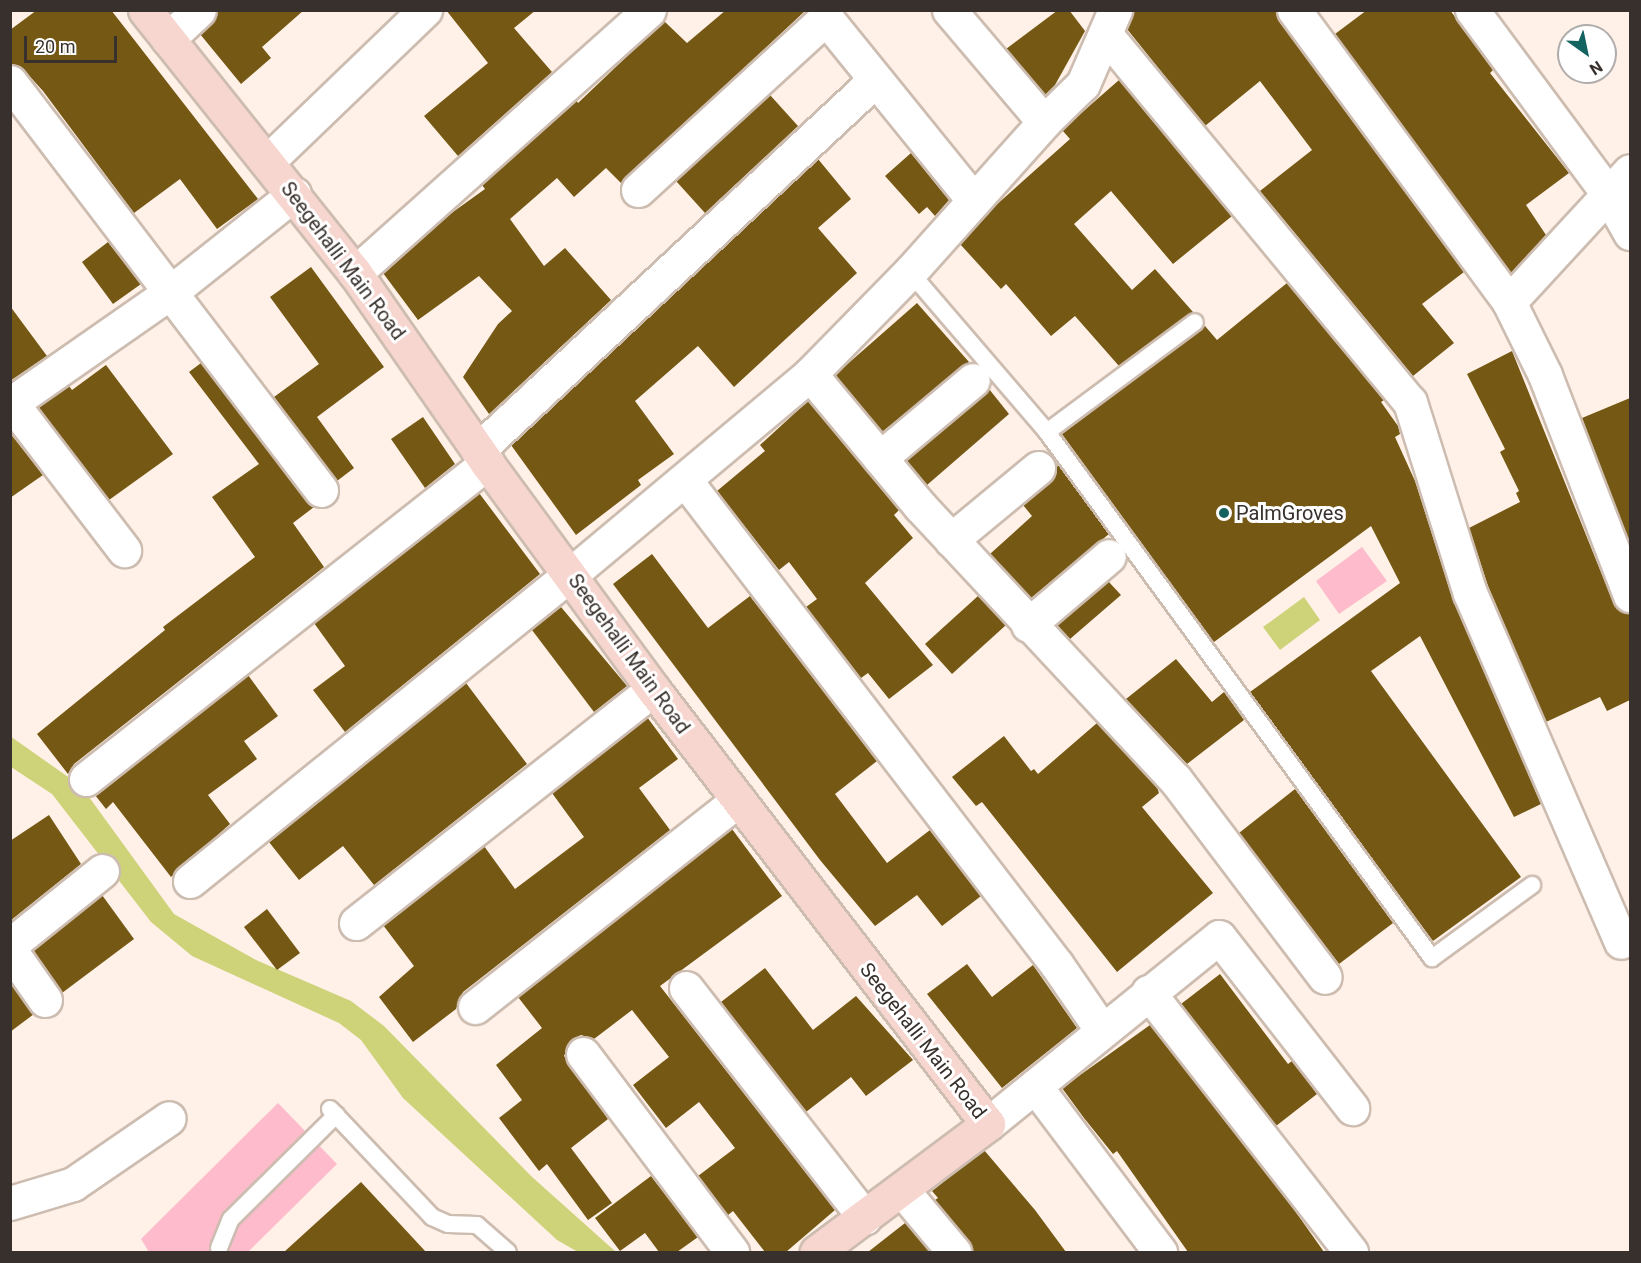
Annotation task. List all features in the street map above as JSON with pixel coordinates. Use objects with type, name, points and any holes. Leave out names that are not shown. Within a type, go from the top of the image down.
[{"type":"street","name":"Seegehalli Main Road","points":[[145,10],[268,161],[355,273],[482,457],[572,574],[653,689],[988,1124],[903,1191],[817,1252]]},
{"type":"street","points":[[168,39],[199,10]]},
{"type":"street","points":[[268,161],[425,10]]},
{"type":"street","points":[[355,273],[649,10]]},
{"type":"street","points":[[949,10],[1044,122]]},
{"type":"street","points":[[1294,10],[1509,302],[1545,375],[1630,595]]},
{"type":"street","points":[[1472,10],[1619,183],[1630,233]]},
{"type":"street","points":[[638,190],[826,18],[974,201]]},
{"type":"street","points":[[190,880],[572,574],[810,374],[910,272],[1044,122],[1083,84],[1111,23],[1410,402],[1470,593],[1622,942]]},
{"type":"street","points":[[86,779],[482,457],[875,80]]},
{"type":"street","points":[[10,82],[172,291],[321,490]]},
{"type":"street","points":[[1509,302],[1619,183]]},
{"type":"street","points":[[124,550],[11,402],[172,291],[294,194]]},
{"type":"street","points":[[810,374],[951,540],[1174,779],[1325,976]]},
{"type":"street","points":[[880,458],[973,380]]},
{"type":"street","points":[[951,540],[1038,468]]},
{"type":"street","points":[[685,480],[1057,965],[1101,1029]]},
{"type":"street","points":[[1028,625],[1109,556]]},
{"type":"street","points":[[356,923],[653,689]]},
{"type":"street","points":[[476,1007],[738,800]]},
{"type":"street","points":[[10,945],[102,871]]},
{"type":"street","points":[[988,1124],[1101,1029],[1218,937],[1352,1108]]},
{"type":"street","points":[[10,950],[45,1000]]},
{"type":"street","points":[[686,988],[865,1218]]},
{"type":"street","points":[[1148,992],[1351,1252]]},
{"type":"street","points":[[583,1054],[732,1252]]},
{"type":"street","points":[[1035,1086],[1160,1252]]},
{"type":"street","points":[[10,1203],[73,1184],[169,1118]]},
{"type":"street","points":[[903,1191],[954,1252]]},
{"type":"lane","points":[[910,272],[1047,432],[1432,958],[1532,885]]},
{"type":"lane","points":[[1047,432],[1195,322]]},
{"type":"lane","points":[[219,1248],[231,1219],[333,1112],[432,1217],[448,1224],[483,1228],[508,1252]]},
{"type":"shaded area","points":[[1362,547],[1387,581],[1339,614],[1316,581]]},
{"type":"shaded area","points":[[1304,597],[1320,620],[1280,650],[1263,627]]},
{"type":"shaded area","points":[[10,736],[81,786],[174,914],[256,960],[351,1001],[384,1026],[531,1176],[616,1252],[578,1252],[557,1240],[403,1098],[361,1040],[339,1023],[192,956],[151,922],[52,794],[11,767]]},
{"type":"shaded area","points":[[278,1103],[337,1164],[248,1252],[149,1252],[141,1239]]},
{"type":"building","points":[[37,10],[111,10],[258,199],[217,229],[180,179],[134,213],[43,91],[24,70],[10,64],[10,30]]},
{"type":"building","points":[[217,10],[304,10],[262,47],[271,58],[241,84],[200,34],[212,23]]},
{"type":"building","points":[[446,10],[536,10],[514,28],[552,72],[458,156],[424,116],[488,63]]},
{"type":"building","points":[[726,10],[806,10],[621,183],[606,168],[574,197],[557,178],[510,219],[544,266],[565,248],[611,300],[489,414],[463,377],[498,324],[512,311],[479,276],[418,320],[383,273],[446,217],[485,189],[482,185],[576,100],[578,103],[664,21],[687,43]]},
{"type":"building","points":[[1058,10],[1069,10],[1085,31],[1055,85],[1045,95],[1006,49]]},
{"type":"building","points":[[1133,10],[1275,10],[1279,21],[1464,272],[1422,304],[1454,343],[1413,376],[1260,191],[1312,150],[1260,81],[1205,126],[1127,29]]},
{"type":"building","points":[[1367,10],[1450,10],[1493,70],[1490,73],[1569,173],[1526,205],[1546,235],[1511,273],[1335,34]]},
{"type":"building","points":[[1119,80],[1232,216],[1173,264],[1111,191],[1074,224],[1132,290],[1155,269],[1193,312],[1119,366],[1075,316],[1051,336],[1006,284],[1001,289],[960,244],[994,207],[1070,139],[1062,130]]},
{"type":"building","points":[[770,95],[798,126],[705,213],[676,181]]},
{"type":"building","points":[[911,153],[949,200],[935,216],[927,207],[919,214],[885,176]]},
{"type":"building","points":[[818,159],[851,199],[818,228],[857,273],[734,387],[698,346],[635,401],[674,454],[638,480],[641,485],[576,535],[511,445]]},
{"type":"building","points":[[108,242],[141,284],[113,304],[82,262]]},
{"type":"building","points":[[311,267],[384,367],[317,417],[354,468],[337,481],[274,397],[319,364],[270,297]]},
{"type":"building","points":[[1287,283],[1384,400],[1381,402],[1398,426],[1400,434],[1395,437],[1415,481],[1453,600],[1541,804],[1514,817],[1420,636],[1371,671],[1521,877],[1433,941],[1250,692],[1400,583],[1371,526],[1214,642],[1062,434],[1205,326],[1217,340]]},
{"type":"building","points":[[917,303],[969,362],[882,432],[835,375]]},
{"type":"building","points":[[10,306],[47,356],[10,381]]},
{"type":"building","points":[[1512,351],[1613,602],[1619,610],[1630,613],[1630,700],[1607,711],[1600,697],[1546,722],[1488,586],[1469,528],[1520,502],[1516,493],[1519,491],[1500,452],[1505,449],[1467,374]]},
{"type":"building","points":[[201,363],[314,507],[293,523],[324,567],[74,764],[68,774],[37,734],[165,630],[163,627],[255,557],[212,497],[259,464],[189,372]]},
{"type":"building","points":[[106,365],[173,454],[109,500],[38,407],[69,386],[72,390]]},
{"type":"building","points":[[989,389],[1009,414],[927,485],[906,460]]},
{"type":"building","points":[[1630,398],[1630,544],[1582,418]]},
{"type":"building","points":[[808,401],[899,510],[894,515],[913,538],[865,583],[933,665],[889,699],[868,673],[861,678],[806,607],[817,599],[789,562],[779,570],[717,491],[765,451],[760,445]]},
{"type":"building","points":[[423,417],[455,464],[425,488],[391,439]]},
{"type":"building","points":[[10,433],[43,475],[10,498]]},
{"type":"building","points":[[1058,465],[1109,534],[1031,598],[990,554],[1032,516],[1023,505],[1050,482]]},
{"type":"building","points":[[479,493],[540,574],[345,732],[313,690],[345,666],[314,623]]},
{"type":"building","points":[[652,554],[708,628],[750,596],[877,761],[835,794],[887,863],[930,830],[981,896],[942,926],[917,895],[875,926],[820,860],[613,584]]},
{"type":"building","points":[[1108,581],[1121,595],[1070,639],[1057,625]]},
{"type":"building","points":[[978,596],[1006,625],[952,674],[925,644]]},
{"type":"building","points":[[561,607],[627,686],[594,712],[532,630]]},
{"type":"building","points":[[1176,659],[1212,702],[1224,692],[1244,720],[1187,764],[1126,699]]},
{"type":"building","points":[[248,675],[278,716],[244,741],[257,759],[208,795],[230,824],[171,877],[113,802],[106,809],[95,795]]},
{"type":"building","points":[[466,683],[527,764],[374,885],[343,846],[299,880],[269,842]]},
{"type":"building","points":[[647,717],[678,759],[639,788],[670,830],[463,992],[456,1009],[413,1042],[379,997],[414,966],[383,925],[484,846],[515,889],[584,837],[552,793]]},
{"type":"building","points":[[1097,723],[1157,787],[1159,793],[1142,807],[1213,893],[1117,972],[982,802],[976,806],[952,777],[1004,736],[1031,771],[1034,769],[1038,774]]},
{"type":"building","points":[[1295,789],[1393,923],[1339,964],[1239,833]]},
{"type":"building","points":[[49,815],[81,864],[10,921],[10,841]]},
{"type":"building","points":[[732,829],[782,896],[660,986],[835,1210],[786,1252],[765,1252],[733,1211],[728,1215],[698,1176],[735,1148],[699,1102],[666,1128],[633,1085],[669,1057],[632,1010],[594,1039],[581,1035],[572,1039],[564,1056],[608,1119],[571,1148],[612,1203],[588,1220],[547,1164],[539,1171],[499,1118],[522,1100],[496,1065],[542,1028],[518,997]]},
{"type":"building","points":[[102,895],[134,939],[62,993],[33,950]]},
{"type":"building","points":[[267,909],[300,953],[277,970],[244,927]]},
{"type":"building","points":[[967,964],[992,997],[1033,965],[1077,1028],[1002,1088],[927,994]]},
{"type":"building","points":[[765,968],[813,1030],[856,996],[913,1060],[866,1096],[851,1077],[806,1112],[721,1002]]},
{"type":"building","points":[[1220,974],[1288,1064],[1292,1061],[1317,1094],[1276,1126],[1181,1004]]},
{"type":"building","points":[[10,983],[34,1014],[10,1032]]},
{"type":"building","points":[[1150,1025],[1288,1201],[1324,1252],[1188,1252],[1117,1151],[1113,1154],[1084,1118],[1062,1088]]},
{"type":"building","points":[[984,1150],[1035,1210],[1066,1252],[972,1252],[968,1240],[935,1200],[938,1198],[932,1191]]},
{"type":"building","points":[[651,1176],[698,1237],[677,1252],[659,1252],[645,1233],[620,1251],[595,1218]]},
{"type":"building","points":[[361,1182],[426,1252],[284,1252]]},
{"type":"building","points":[[905,1223],[930,1252],[868,1252]]},
{"type":"place","name":"PalmGroves","points":[[1224,513]]}]
